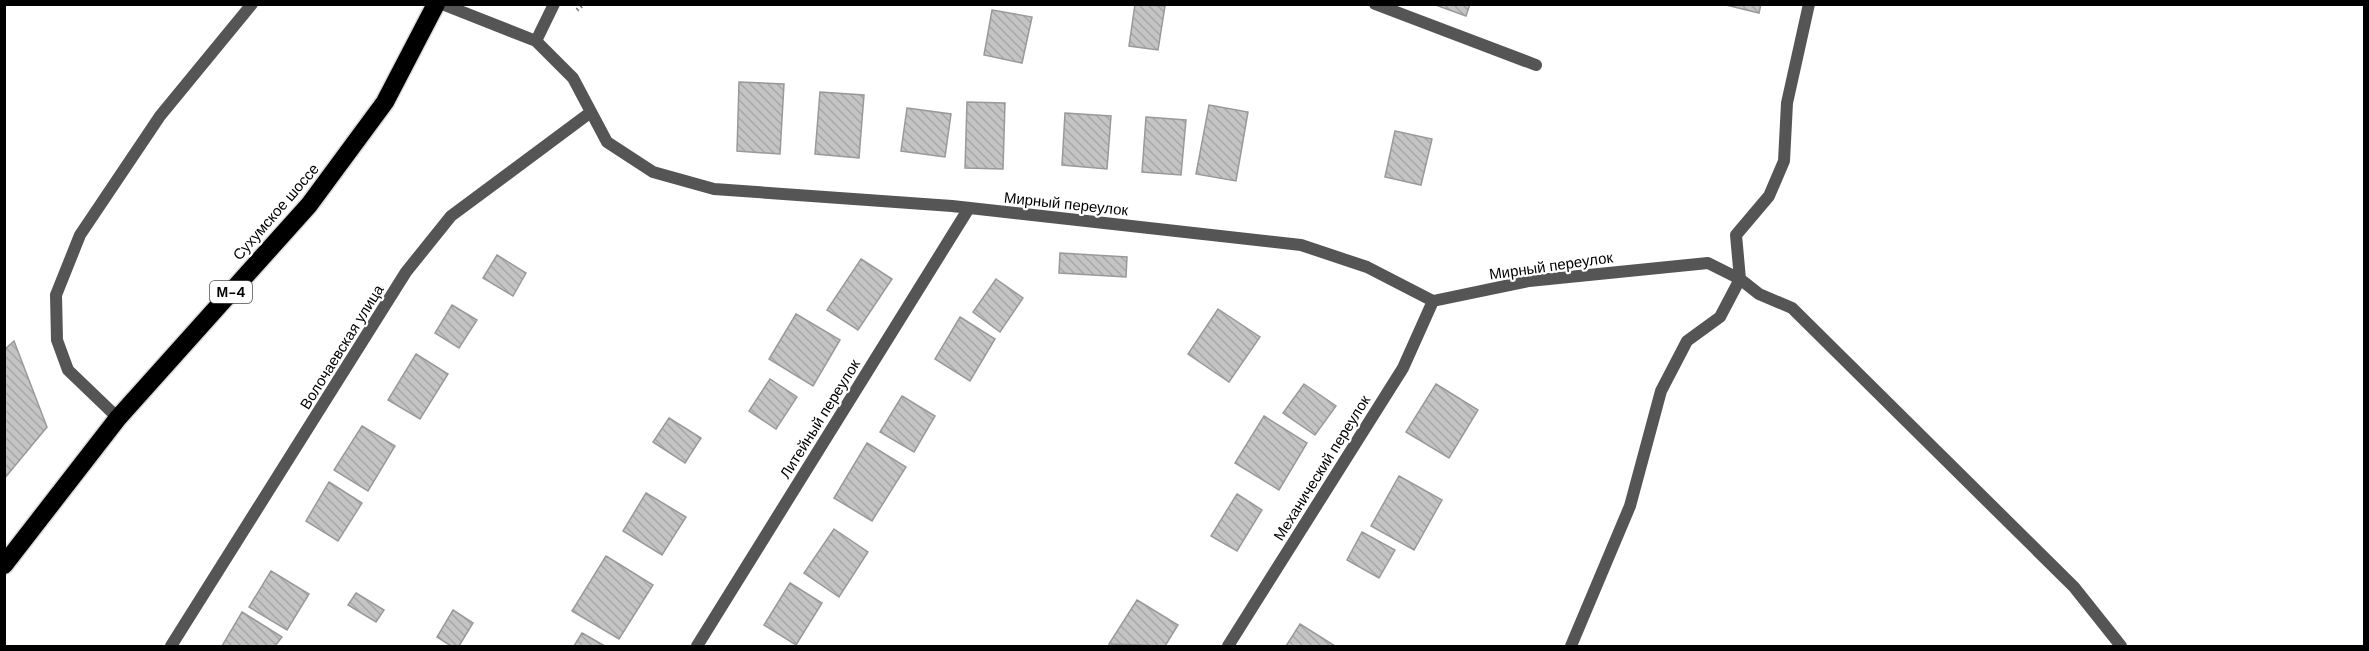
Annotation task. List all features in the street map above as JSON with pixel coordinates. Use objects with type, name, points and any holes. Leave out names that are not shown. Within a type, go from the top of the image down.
[{"type":"highway","name":"Сухумское шоссе","points":[[4,565],[118,418],[316,196],[385,102],[436,4]]},
{"type":"street","points":[[118,418],[68,370],[57,340],[56,295],[80,235],[150,132],[252,4]]},
{"type":"street","name":"Мирный переулок","points":[[442,4],[536,41],[573,78],[607,142],[653,172],[714,189],[969,208],[1301,245],[1367,267],[1433,301],[1529,281],[1708,263],[1740,279],[1759,294],[1792,308],[2074,587],[2121,646]]},
{"type":"street","points":[[536,41],[554,4]]},
{"type":"street","points":[[1375,4],[1536,65]]},
{"type":"street","points":[[1571,646],[1630,506],[1660,392],[1687,341],[1720,317],[1740,279],[1736,235],[1768,196],[1784,161],[1787,104],[1809,4]]},
{"type":"street","name":"Волочаевская улица","points":[[171,646],[414,262],[451,216],[591,112]]},
{"type":"street","name":"Литейный переулок","points":[[697,646],[969,208]]},
{"type":"street","name":"Механический переулок","points":[[1228,646],[1403,368],[1433,301]]},
{"type":"building","points":[[1135,4],[1165,6],[1158,50],[1129,46]]},
{"type":"building","points":[[1433,4],[1470,4],[1466,16]]},
{"type":"building","points":[[1722,4],[1761,4],[1759,13]]},
{"type":"building","points":[[992,10],[1032,17],[1022,63],[984,55]]},
{"type":"building","points":[[739,82],[784,84],[780,154],[737,151]]},
{"type":"building","points":[[820,92],[864,95],[859,158],[815,154]]},
{"type":"building","points":[[967,102],[1005,103],[1003,169],[965,168]]},
{"type":"building","points":[[1209,105],[1248,112],[1236,181],[1196,174]]},
{"type":"building","points":[[907,108],[951,114],[945,157],[901,151]]},
{"type":"building","points":[[1065,113],[1111,116],[1107,169],[1062,165]]},
{"type":"building","points":[[1146,117],[1186,120],[1181,175],[1142,172]]},
{"type":"building","points":[[1395,131],[1432,139],[1421,185],[1385,177]]},
{"type":"building","points":[[1060,253],[1127,257],[1126,277],[1059,273]]},
{"type":"building","points":[[497,255],[526,273],[513,296],[483,278]]},
{"type":"building","points":[[861,259],[892,279],[858,330],[827,310]]},
{"type":"building","points":[[996,279],[1023,298],[1000,332],[973,312]]},
{"type":"building","points":[[452,305],[477,320],[459,348],[435,333]]},
{"type":"building","points":[[1218,309],[1260,337],[1229,382],[1188,354]]},
{"type":"building","points":[[796,314],[840,340],[813,386],[769,359]]},
{"type":"building","points":[[960,317],[995,339],[970,381],[935,359]]},
{"type":"building","points":[[14,341],[47,427],[4,479],[4,350]]},
{"type":"building","points":[[416,354],[448,374],[420,419],[388,400]]},
{"type":"building","points":[[770,379],[797,397],[776,429],[749,411]]},
{"type":"building","points":[[1304,384],[1336,406],[1315,435],[1283,413]]},
{"type":"building","points":[[1436,384],[1478,410],[1449,458],[1406,432]]},
{"type":"building","points":[[902,396],[935,416],[914,452],[880,432]]},
{"type":"building","points":[[1264,416],[1307,443],[1279,490],[1235,463]]},
{"type":"building","points":[[669,418],[701,438],[685,463],[653,442]]},
{"type":"building","points":[[362,426],[395,446],[368,491],[334,470]]},
{"type":"building","points":[[867,443],[906,467],[872,521],[834,498]]},
{"type":"building","points":[[1399,476],[1442,500],[1414,550],[1371,526]]},
{"type":"building","points":[[329,482],[362,503],[338,541],[306,521]]},
{"type":"building","points":[[646,493],[686,517],[662,555],[623,531]]},
{"type":"building","points":[[1237,494],[1262,510],[1237,551],[1211,536]]},
{"type":"building","points":[[834,529],[868,552],[839,597],[804,573]]},
{"type":"building","points":[[1362,532],[1395,550],[1379,578],[1347,560]]},
{"type":"building","points":[[606,556],[653,585],[619,639],[572,611]]},
{"type":"building","points":[[271,571],[309,594],[287,630],[249,607]]},
{"type":"building","points":[[790,583],[822,603],[796,645],[764,625]]},
{"type":"building","points":[[356,593],[384,610],[376,622],[348,605]]},
{"type":"building","points":[[1137,600],[1178,625],[1165,646],[1109,644]]},
{"type":"building","points":[[453,610],[473,623],[459,646],[451,646],[437,637]]},
{"type":"building","points":[[242,612],[282,637],[275,646],[222,646]]},
{"type":"building","points":[[1300,624],[1335,646],[1286,646]]},
{"type":"building","points":[[582,633],[605,646],[574,646]]}]
